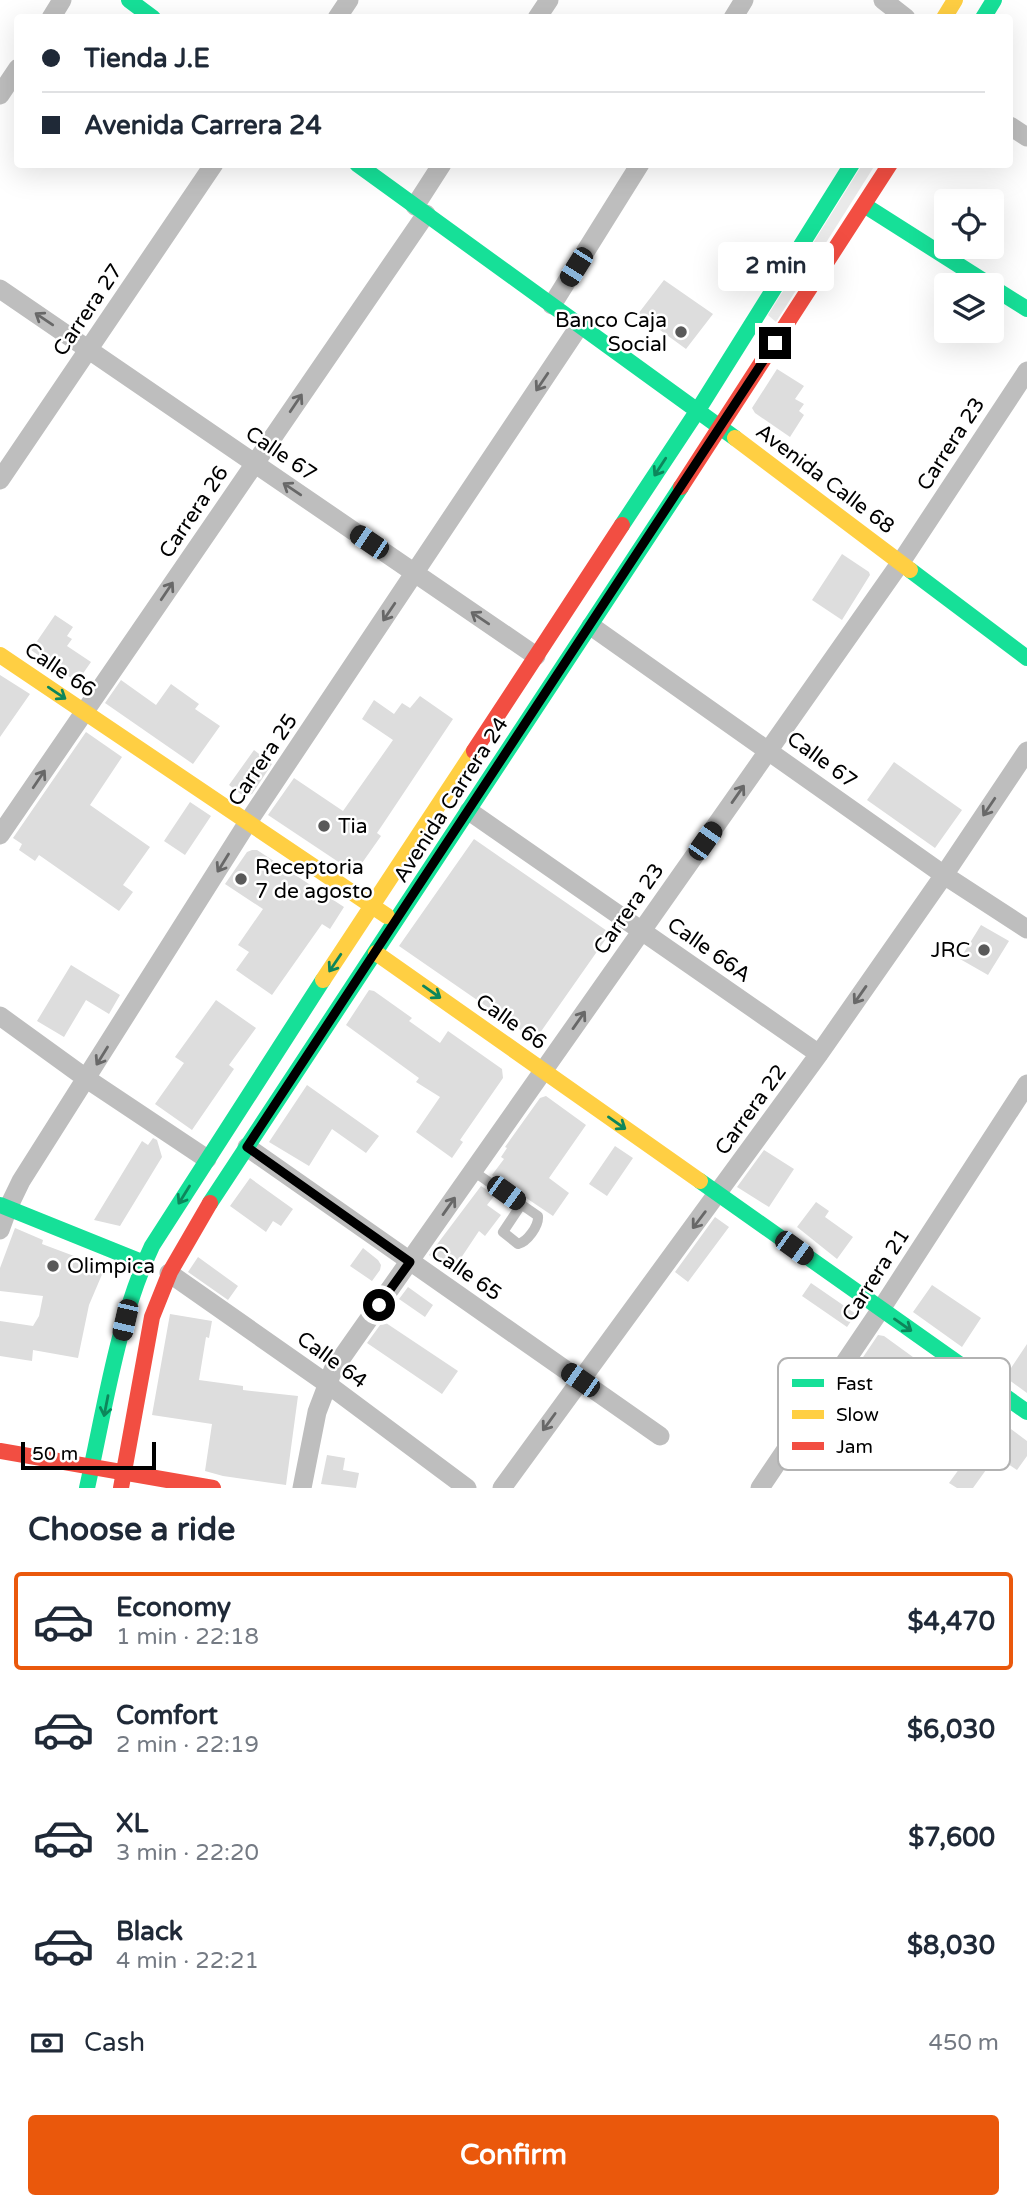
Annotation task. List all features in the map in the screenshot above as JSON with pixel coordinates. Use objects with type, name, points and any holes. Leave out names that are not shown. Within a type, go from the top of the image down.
[{"type":"main road","name":"Avenida Calle 68","points":[[362,168],[698,410],[1027,657]]},
{"type":"main road","name":"Avenida Carrera 24","points":[[87,1488],[125,1320],[144,1263],[207,1159],[698,410],[849,168]]},
{"type":"main road","name":"Avenida Carrera 24","points":[[122,1480],[147,1339],[159,1296],[169,1273],[247,1147],[591,626],[887,168]]},
{"type":"main road","points":[[864,205],[971,273]]},
{"type":"main road","points":[[1004,294],[1027,309]]},
{"type":"main road","name":"Calle 66","points":[[0,654],[396,922]]},
{"type":"main road","points":[[372,906],[376,953]]},
{"type":"main road","name":"Calle 66","points":[[376,953],[950,1358]]},
{"type":"main road","points":[[4,1206],[144,1263]]},
{"type":"main road","name":"Calle 66","points":[[1010,1400],[1027,1412]]},
{"type":"main road","points":[[0,1451],[92,1467],[122,1480],[213,1488]]},
{"type":"street","points":[[883,0],[901,14]]},
{"type":"street","points":[[0,95],[14,74]]},
{"type":"street","name":"Carrera 27","points":[[0,480],[211,168]]},
{"type":"street","name":"Carrera 26","points":[[0,835],[255,463],[420,210],[440,168]]},
{"type":"street","points":[[552,305],[638,168]]},
{"type":"street","name":"Calle 67","points":[[0,289],[536,656]]},
{"type":"street","name":"Carrera 25","points":[[0,1230],[4,1206],[248,822],[580,325]]},
{"type":"street","name":"Carrera 23","points":[[302,1488],[317,1412],[326,1383],[901,562],[1027,371]]},
{"type":"street","name":"Calle 67","points":[[591,626],[944,875],[1027,929]]},
{"type":"street","name":"Carrera 22","points":[[502,1488],[819,1054],[1027,751]]},
{"type":"street","name":"Calle 66A","points":[[469,811],[819,1054]]},
{"type":"street","points":[[0,1016],[87,1079],[207,1159]]},
{"type":"street","name":"Carrera 21","points":[[848,1358],[1027,1084]]},
{"type":"street","name":"Calle 65","points":[[247,1147],[660,1436]]},
{"type":"street","name":"Calle 64","points":[[169,1273],[326,1383],[467,1488]]},
{"type":"street","name":"Carrera 21","points":[[760,1488],[778,1461]]},
{"type":"lane","points":[[473,1171],[521,1205]]},
{"type":"shaded area","points":[[860,168],[873,168],[776,322],[768,315]]},
{"type":"building","name":"Banco Caja Social","points":[[664,280],[713,314],[686,349],[638,314]]},
{"type":"building","points":[[777,369],[804,386],[795,399],[804,404],[799,411],[804,415],[790,437],[755,413],[752,408]]},
{"type":"building","points":[[842,554],[870,575],[842,620],[812,600]]},
{"type":"building","points":[[55,615],[73,627],[67,636],[72,639],[67,646],[91,662],[77,682],[31,650]]},
{"type":"building","points":[[0,675],[30,694],[0,737]]},
{"type":"building","points":[[121,680],[156,705],[171,684],[199,704],[195,709],[220,726],[193,764],[105,703]]},
{"type":"building","points":[[420,696],[453,719],[377,833],[381,836],[355,873],[268,815],[294,778],[343,811],[393,740],[362,719],[374,700],[394,714],[402,703],[410,708]]},
{"type":"building","points":[[86,732],[122,757],[90,805],[150,847],[123,885],[133,892],[119,911],[39,855],[35,861],[19,850],[22,844],[13,838]]},
{"type":"building","points":[[254,750],[272,764],[252,794],[243,796],[229,785]]},
{"type":"building","points":[[894,762],[962,810],[935,848],[867,800]]},
{"type":"building","points":[[190,802],[211,816],[185,855],[164,841]]},
{"type":"building","points":[[474,839],[610,933],[535,1040],[399,946]]},
{"type":"building","points":[[257,850],[344,907],[330,929],[322,924],[272,995],[236,970],[249,952],[238,945],[263,909],[225,884],[247,852]]},
{"type":"building","name":"JRC","points":[[981,925],[1009,941],[988,975],[960,959]]},
{"type":"building","points":[[71,965],[120,995],[109,1014],[86,1000],[64,1037],[37,1021]]},
{"type":"building","points":[[369,990],[412,1018],[409,1021],[440,1043],[448,1031],[502,1069],[503,1078],[460,1140],[463,1142],[452,1158],[416,1132],[440,1097],[416,1082],[419,1078],[346,1025]]},
{"type":"building","points":[[216,1000],[256,1028],[229,1065],[234,1069],[192,1130],[155,1104],[184,1063],[175,1057]]},
{"type":"building","points":[[307,1085],[379,1136],[366,1153],[332,1129],[309,1166],[269,1142]]},
{"type":"building","points":[[546,1096],[586,1125],[549,1178],[569,1193],[553,1216],[492,1175],[504,1159],[501,1157],[507,1148],[505,1147],[540,1098]]},
{"type":"building","points":[[153,1138],[157,1140],[162,1157],[120,1226],[94,1220],[142,1141],[148,1145]]},
{"type":"building","points":[[615,1146],[633,1158],[607,1196],[589,1184]]},
{"type":"building","points":[[764,1150],[794,1169],[769,1207],[737,1187]]},
{"type":"building","points":[[250,1178],[293,1209],[281,1226],[273,1221],[266,1232],[230,1206]]},
{"type":"building","points":[[481,1186],[495,1195],[487,1205],[501,1215],[485,1236],[479,1231],[453,1270],[429,1255]]},
{"type":"building","points":[[816,1202],[829,1211],[825,1217],[853,1237],[837,1259],[797,1227]]},
{"type":"building","points":[[715,1217],[729,1227],[688,1282],[675,1272]]},
{"type":"building","points":[[15,1228],[43,1240],[42,1244],[106,1265],[89,1305],[78,1358],[33,1350],[32,1361],[0,1356],[0,1321],[33,1326],[39,1316],[43,1296],[0,1291],[0,1268]]},
{"type":"building","points":[[363,1248],[381,1265],[372,1281],[350,1266]]},
{"type":"building","points":[[198,1257],[238,1286],[228,1300],[188,1272]]},
{"type":"building","points":[[811,1283],[856,1314],[847,1327],[802,1296]]},
{"type":"building","points":[[932,1285],[981,1318],[962,1347],[913,1312]]},
{"type":"building","points":[[408,1287],[433,1305],[425,1317],[399,1299]]},
{"type":"building","points":[[170,1314],[212,1321],[209,1338],[206,1337],[199,1380],[243,1386],[243,1390],[298,1396],[286,1485],[205,1471],[212,1424],[152,1415]]},
{"type":"building","points":[[383,1321],[458,1371],[442,1394],[367,1343]]},
{"type":"building","points":[[878,1335],[884,1336],[914,1358],[862,1358]]},
{"type":"building","points":[[1027,1344],[1027,1393],[1010,1381],[1010,1370]]},
{"type":"building","points":[[1010,1428],[1027,1441],[1027,1456],[1017,1470],[1010,1465]]},
{"type":"building","points":[[327,1455],[345,1458],[343,1470],[359,1473],[356,1488],[321,1484]]},
{"type":"building","points":[[958,1470],[986,1470],[973,1488],[957,1488],[949,1483]]},
{"type":"traffic: fast","points":[[129,0],[148,14]]},
{"type":"traffic: fast","points":[[985,14],[994,0]]},
{"type":"traffic: fast","points":[[363,168],[735,438]]},
{"type":"traffic: fast","points":[[622,525],[698,410],[849,168]]},
{"type":"traffic: fast","points":[[864,205],[971,273]]},
{"type":"traffic: fast","points":[[1004,295],[1027,309]]},
{"type":"traffic: fast","points":[[210,1203],[681,487]]},
{"type":"traffic: fast","points":[[910,570],[1027,658]]},
{"type":"traffic: fast","points":[[87,1488],[121,1334],[152,1246],[323,980]]},
{"type":"traffic: fast","points":[[700,1181],[951,1358]]},
{"type":"traffic: fast","points":[[0,1205],[144,1263]]},
{"type":"traffic: fast","points":[[1010,1400],[1027,1412]]},
{"type":"traffic: slow","points":[[946,14],[955,0]]},
{"type":"traffic: slow","points":[[735,438],[910,570]]},
{"type":"traffic: slow","points":[[0,655],[387,916]]},
{"type":"traffic: slow","points":[[323,980],[474,751]]},
{"type":"traffic: slow","points":[[376,953],[700,1181]]},
{"type":"traffic: jam","points":[[681,487],[887,168]]},
{"type":"traffic: jam","points":[[474,751],[622,525]]},
{"type":"traffic: jam","points":[[121,1488],[152,1317],[170,1272],[210,1203]]},
{"type":"traffic: jam","points":[[0,1451],[213,1488]]},
{"type":"place","name":"Banco Caja Social","points":[[681,332]]},
{"type":"place","name":"Tia","points":[[324,826]]},
{"type":"place","name":"Receptoria 7 de agosto","points":[[241,879]]},
{"type":"place","name":"JRC","points":[[984,950]]},
{"type":"place","name":"Olimpica","points":[[53,1266]]},
{"type":"route","points":[[379,1305],[410,1262],[247,1147],[775,343]]}]
